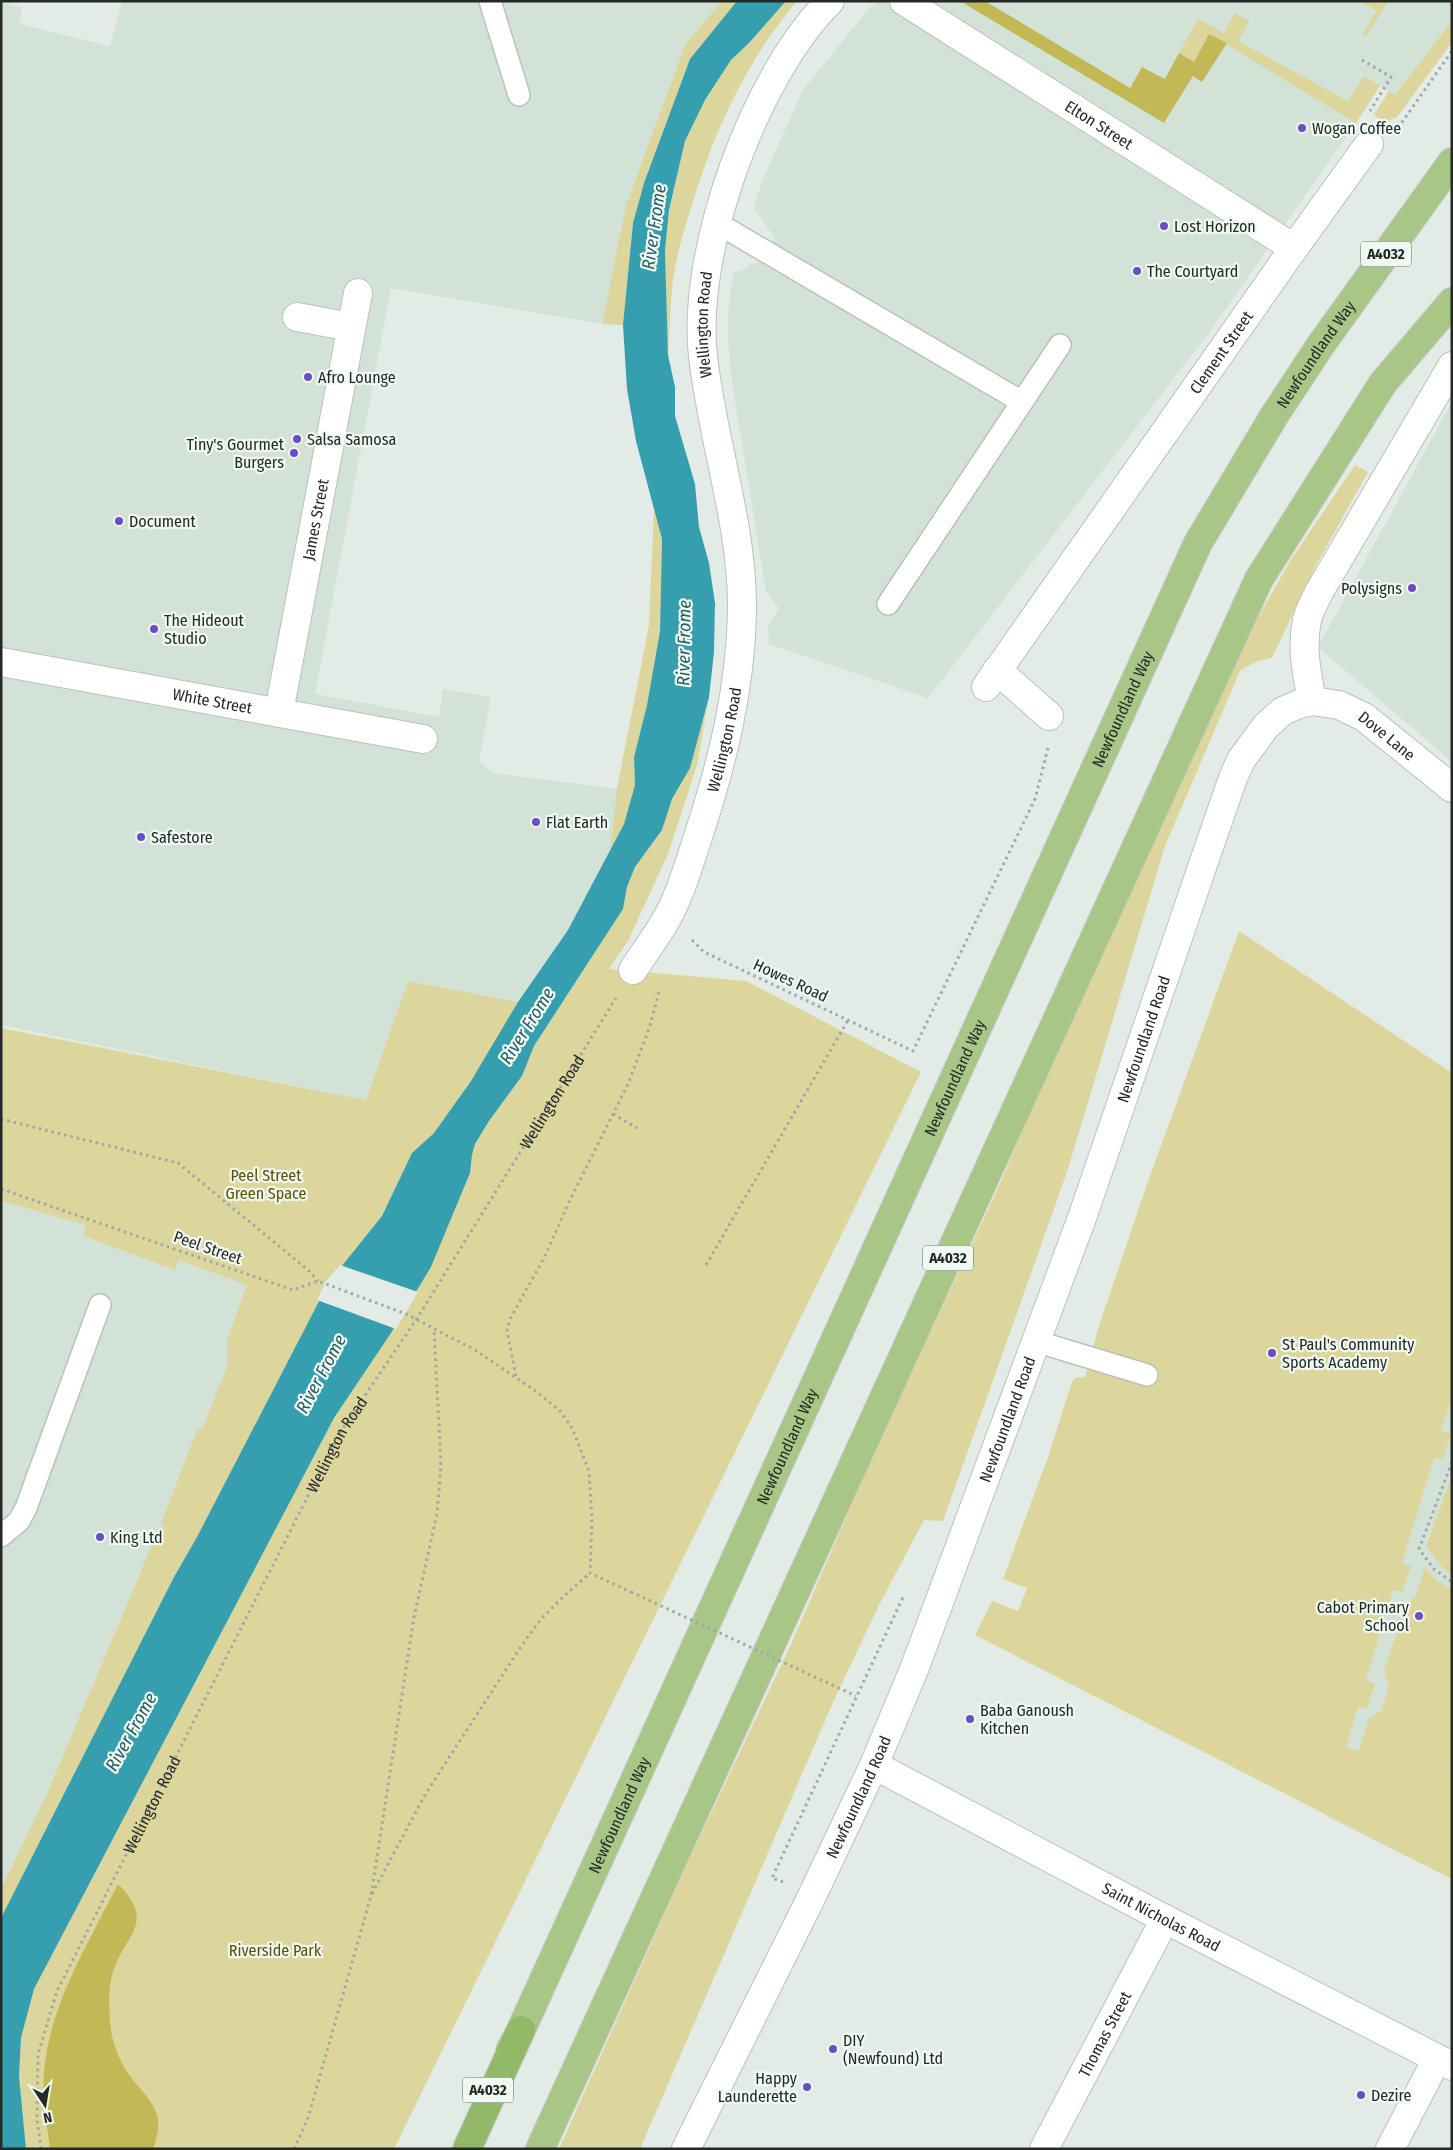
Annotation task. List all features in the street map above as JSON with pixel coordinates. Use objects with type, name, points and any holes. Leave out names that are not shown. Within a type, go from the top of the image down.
[{"type":"highway","name":"Newfoundland Way","points":[[521,2030],[1198,543],[1274,416],[1320,346],[1452,162]]},
{"type":"highway","name":"A4032","points":[[540,2149],[1259,579],[1383,382],[1452,302]]},
{"type":"highway","name":"A4032","points":[[456,2149],[521,2030]]},
{"type":"highway","points":[[467,2149],[521,2030]]},
{"type":"street","name":"Wellington Road","points":[[633,970],[667,917],[685,877],[721,762],[732,711],[741,636],[742,609],[739,564],[708,390],[701,326],[706,270],[731,176],[752,123],[798,39],[830,1]]},
{"type":"street","name":"Elton Street","points":[[904,1],[1294,248]]},
{"type":"street","name":"Clement Street","points":[[1050,716],[992,679],[1369,144]]},
{"type":"street","name":"James Street","points":[[279,712],[358,293]]},
{"type":"street","points":[[297,317],[352,327]]},
{"type":"street","points":[[1312,701],[1305,663],[1304,641],[1307,618],[1320,592],[1452,366]]},
{"type":"street","name":"White Street","points":[[1,662],[423,739]]},
{"type":"street","name":"Dove Lane","points":[[1312,701],[1339,705],[1364,717],[1452,788]]},
{"type":"street","name":"Newfoundland Road","points":[[686,2149],[812,1896],[874,1765],[915,1666],[1083,1215],[1233,778],[1241,760],[1266,726],[1284,711],[1299,704],[1312,701]]},
{"type":"street","name":"Saint Nicholas Road","points":[[874,1765],[1165,1919],[1445,2062]]},
{"type":"street","name":"Thomas Street","points":[[1044,2149],[1165,1919]]},
{"type":"street","points":[[1390,2149],[1445,2062]]},
{"type":"lane","points":[[490,1],[519,95]]},
{"type":"lane","points":[[717,223],[1022,402]]},
{"type":"lane","points":[[888,604],[1060,345]]},
{"type":"lane","points":[[1,1536],[19,1521],[26,1508],[100,1305]]},
{"type":"lane","points":[[1035,1341],[1147,1375]]},
{"type":"path","points":[[1362,60],[1391,78],[1363,122],[1369,144],[1385,146],[1452,51]]},
{"type":"path","name":"Howes Road","points":[[667,917],[704,952],[913,1051],[1035,799],[1052,734],[1050,716]]},
{"type":"path","name":"Wellington Road","points":[[41,2149],[38,2118],[38,2054],[57,1991],[341,1431],[416,1320],[633,970]]},
{"type":"path","points":[[516,1376],[507,1331],[510,1319],[545,1256],[569,1202],[628,1084],[650,1029],[659,986]]},
{"type":"path","points":[[706,1265],[848,1020]]},
{"type":"path","points":[[613,1114],[637,1128]]},
{"type":"path","points":[[1,1119],[178,1163],[318,1281],[406,1314],[476,1350],[516,1376],[560,1411],[572,1428],[589,1470],[591,1494],[590,1574],[562,1597],[522,1645],[426,1793],[371,1896]]},
{"type":"path","name":"Peel Street","points":[[1,1189],[293,1290],[318,1281]]},
{"type":"path","points":[[294,2149],[308,2118],[371,1896],[414,1617],[437,1514],[441,1489],[434,1329]]},
{"type":"path","points":[[1452,1462],[1419,1549],[1434,1569],[1452,1582]]},
{"type":"path","points":[[590,1574],[856,1696]]},
{"type":"path","points":[[772,1878],[907,1588]]},
{"type":"shaded area","points":[[122,1],[722,1],[686,43],[626,205],[602,324],[391,288],[315,694],[439,717],[443,689],[491,697],[479,761],[493,773],[617,789],[610,852],[568,930],[518,1002],[408,981],[366,1100],[1,1025],[1,2],[22,8],[19,24],[110,46]]},
{"type":"shaded area","points":[[879,1],[1452,1],[1452,42],[1397,117],[1386,122],[1374,115],[1389,91],[1380,86],[1211,330],[928,698],[769,644],[768,626],[779,608],[766,592],[732,382],[728,343],[728,313],[733,273],[745,270],[750,264],[761,262],[775,238],[754,208],[762,181],[803,90],[871,6]]},
{"type":"shaded area","points":[[960,1],[985,1],[1130,88],[1142,67],[1165,79],[1179,53],[1194,62],[1209,34],[1227,43],[1202,82],[1193,76],[1164,123]]},
{"type":"shaded area","points":[[1452,402],[1452,762],[1318,647]]},
{"type":"shaded area","points":[[1,1201],[87,1225],[83,1236],[175,1270],[179,1260],[261,1289],[197,1537],[158,1528],[45,1798],[1,1889]]},
{"type":"shaded area","name":"Cabot Primary School","points":[[1452,1398],[1452,1879],[1325,1816],[1358,1707],[1367,1709],[1375,1684],[1366,1681],[1393,1590],[1410,1566],[1402,1563],[1434,1457],[1443,1460],[1451,1435],[1441,1431]]},
{"type":"shaded area","points":[[118,1884],[129,1897],[135,1909],[137,1919],[135,1928],[118,1959],[111,1978],[109,2009],[111,2029],[114,2045],[124,2067],[155,2110],[158,2123],[156,2141],[153,2149],[50,2149],[45,2111],[44,2072],[54,2022],[72,1975]]},
{"type":"green space","points":[[722,1],[737,1],[690,59],[644,183],[633,223],[623,325],[602,324],[626,205],[686,43]]},
{"type":"green space","points":[[786,1],[797,1],[762,48],[747,72],[722,123],[701,177],[684,232],[673,279],[668,355],[665,250],[669,210],[685,141],[705,100],[731,60],[749,43]]},
{"type":"green space","points":[[1361,1],[1378,1],[1381,3],[1388,1],[1366,37],[1362,35],[1377,11]]},
{"type":"green space","points":[[1235,13],[1249,21],[1238,41],[1348,101],[1364,76],[1380,86],[1356,123],[1209,34],[1194,62],[1179,53],[1198,19],[1224,33]]},
{"type":"green space","points":[[1452,21],[1452,42],[1397,117],[1386,122],[1374,115],[1389,91],[1395,95]]},
{"type":"green space","points":[[1355,465],[1368,472],[1315,567],[1272,658],[1255,662],[1240,671],[1165,846],[1067,1172],[943,1521],[924,1520],[879,1605],[834,1700],[640,2149],[559,2149],[681,1877],[792,1642],[875,1451],[999,1186],[1074,1009],[1240,649],[1290,561]]},
{"type":"green space","points":[[654,508],[662,539],[660,631],[647,705],[634,757],[635,785],[624,824],[610,852],[617,789],[649,625]]},
{"type":"green space","name":"Riverside Park","points":[[709,697],[697,765],[668,854],[628,941],[609,969],[746,981],[921,1072],[394,2149],[26,2149],[19,2076],[21,2038],[34,1989],[334,1418],[391,1333],[431,1267],[470,1173],[475,1144],[489,1121],[522,1076],[534,1046],[623,909],[627,887],[635,867],[662,830],[672,799],[691,761]]},
{"type":"green space","name":"St Paul's Community Sports Academy","points":[[1239,931],[1452,1073],[1452,1398],[1441,1431],[1451,1434],[1443,1460],[1434,1458],[1402,1563],[1411,1566],[1402,1592],[1393,1590],[1366,1681],[1375,1684],[1367,1709],[1358,1707],[1346,1747],[1359,1751],[1369,1718],[1381,1711],[1389,1686],[1384,1670],[1407,1603],[1415,1598],[1425,1567],[1435,1579],[1452,1590],[1452,1757],[1450,1763],[1452,1764],[1452,1879],[975,1635],[992,1601],[1018,1611],[1027,1588],[1003,1579],[1048,1457],[1072,1382],[1075,1378],[1085,1377],[1098,1329],[1145,1190]]},
{"type":"green space","name":"Peel Street Green Space","points":[[408,981],[518,1002],[495,1044],[458,1100],[434,1133],[412,1153],[382,1216],[335,1275],[318,1305],[197,1537],[174,1577],[1,1918],[1,1889],[45,1798],[158,1528],[165,1528],[161,1523],[198,1428],[202,1430],[227,1367],[227,1340],[247,1285],[179,1260],[175,1270],[83,1236],[86,1225],[1,1201],[1,1028],[366,1100]]},
{"type":"green space","points":[[1452,1476],[1452,1574],[1442,1567],[1426,1546]]},
{"type":"water","name":"River Frome","points":[[737,1],[786,1],[749,43],[731,60],[705,100],[685,141],[669,210],[665,250],[668,355],[675,387],[675,416],[695,484],[699,527],[709,563],[715,603],[714,652],[709,697],[690,768],[672,799],[662,830],[635,867],[627,887],[623,909],[534,1046],[522,1076],[489,1121],[475,1144],[470,1173],[431,1267],[391,1333],[334,1418],[34,1989],[21,2038],[19,2076],[26,2149],[1,2149],[1,1918],[174,1577],[197,1537],[329,1282],[382,1216],[412,1153],[434,1133],[471,1081],[518,1002],[568,930],[624,824],[635,785],[634,757],[647,705],[660,631],[662,539],[636,441],[627,389],[623,325],[633,223],[644,183],[690,59]]},
{"type":"pier","points":[[340,1265],[418,1292],[396,1329],[317,1300],[326,1281]]},
{"type":"place","name":"Wogan Coffee","points":[[1302,128]]},
{"type":"place","name":"Lost Horizon","points":[[1164,226]]},
{"type":"place","name":"The Courtyard","points":[[1137,271]]},
{"type":"place","name":"Afro Lounge","points":[[308,377]]},
{"type":"place","name":"Salsa Samosa","points":[[297,439]]},
{"type":"place","name":"Tiny's Gourmet Burgers","points":[[294,453]]},
{"type":"place","name":"Document","points":[[119,521]]},
{"type":"place","name":"Polysigns","points":[[1412,588]]},
{"type":"place","name":"The Hideout Studio","points":[[154,629]]},
{"type":"place","name":"Flat Earth","points":[[536,822]]},
{"type":"place","name":"Safestore","points":[[141,837]]},
{"type":"place","name":"St Paul's Community Sports Academy","points":[[1272,1353]]},
{"type":"place","name":"King Ltd","points":[[100,1537]]},
{"type":"place","name":"Cabot Primary School","points":[[1419,1616]]},
{"type":"place","name":"Baba Ganoush Kitchen","points":[[970,1719]]},
{"type":"place","name":"DIY (Newfound) Ltd","points":[[833,2049]]},
{"type":"place","name":"Happy Launderette","points":[[807,2087]]},
{"type":"place","name":"Dezire","points":[[1361,2095]]}]
